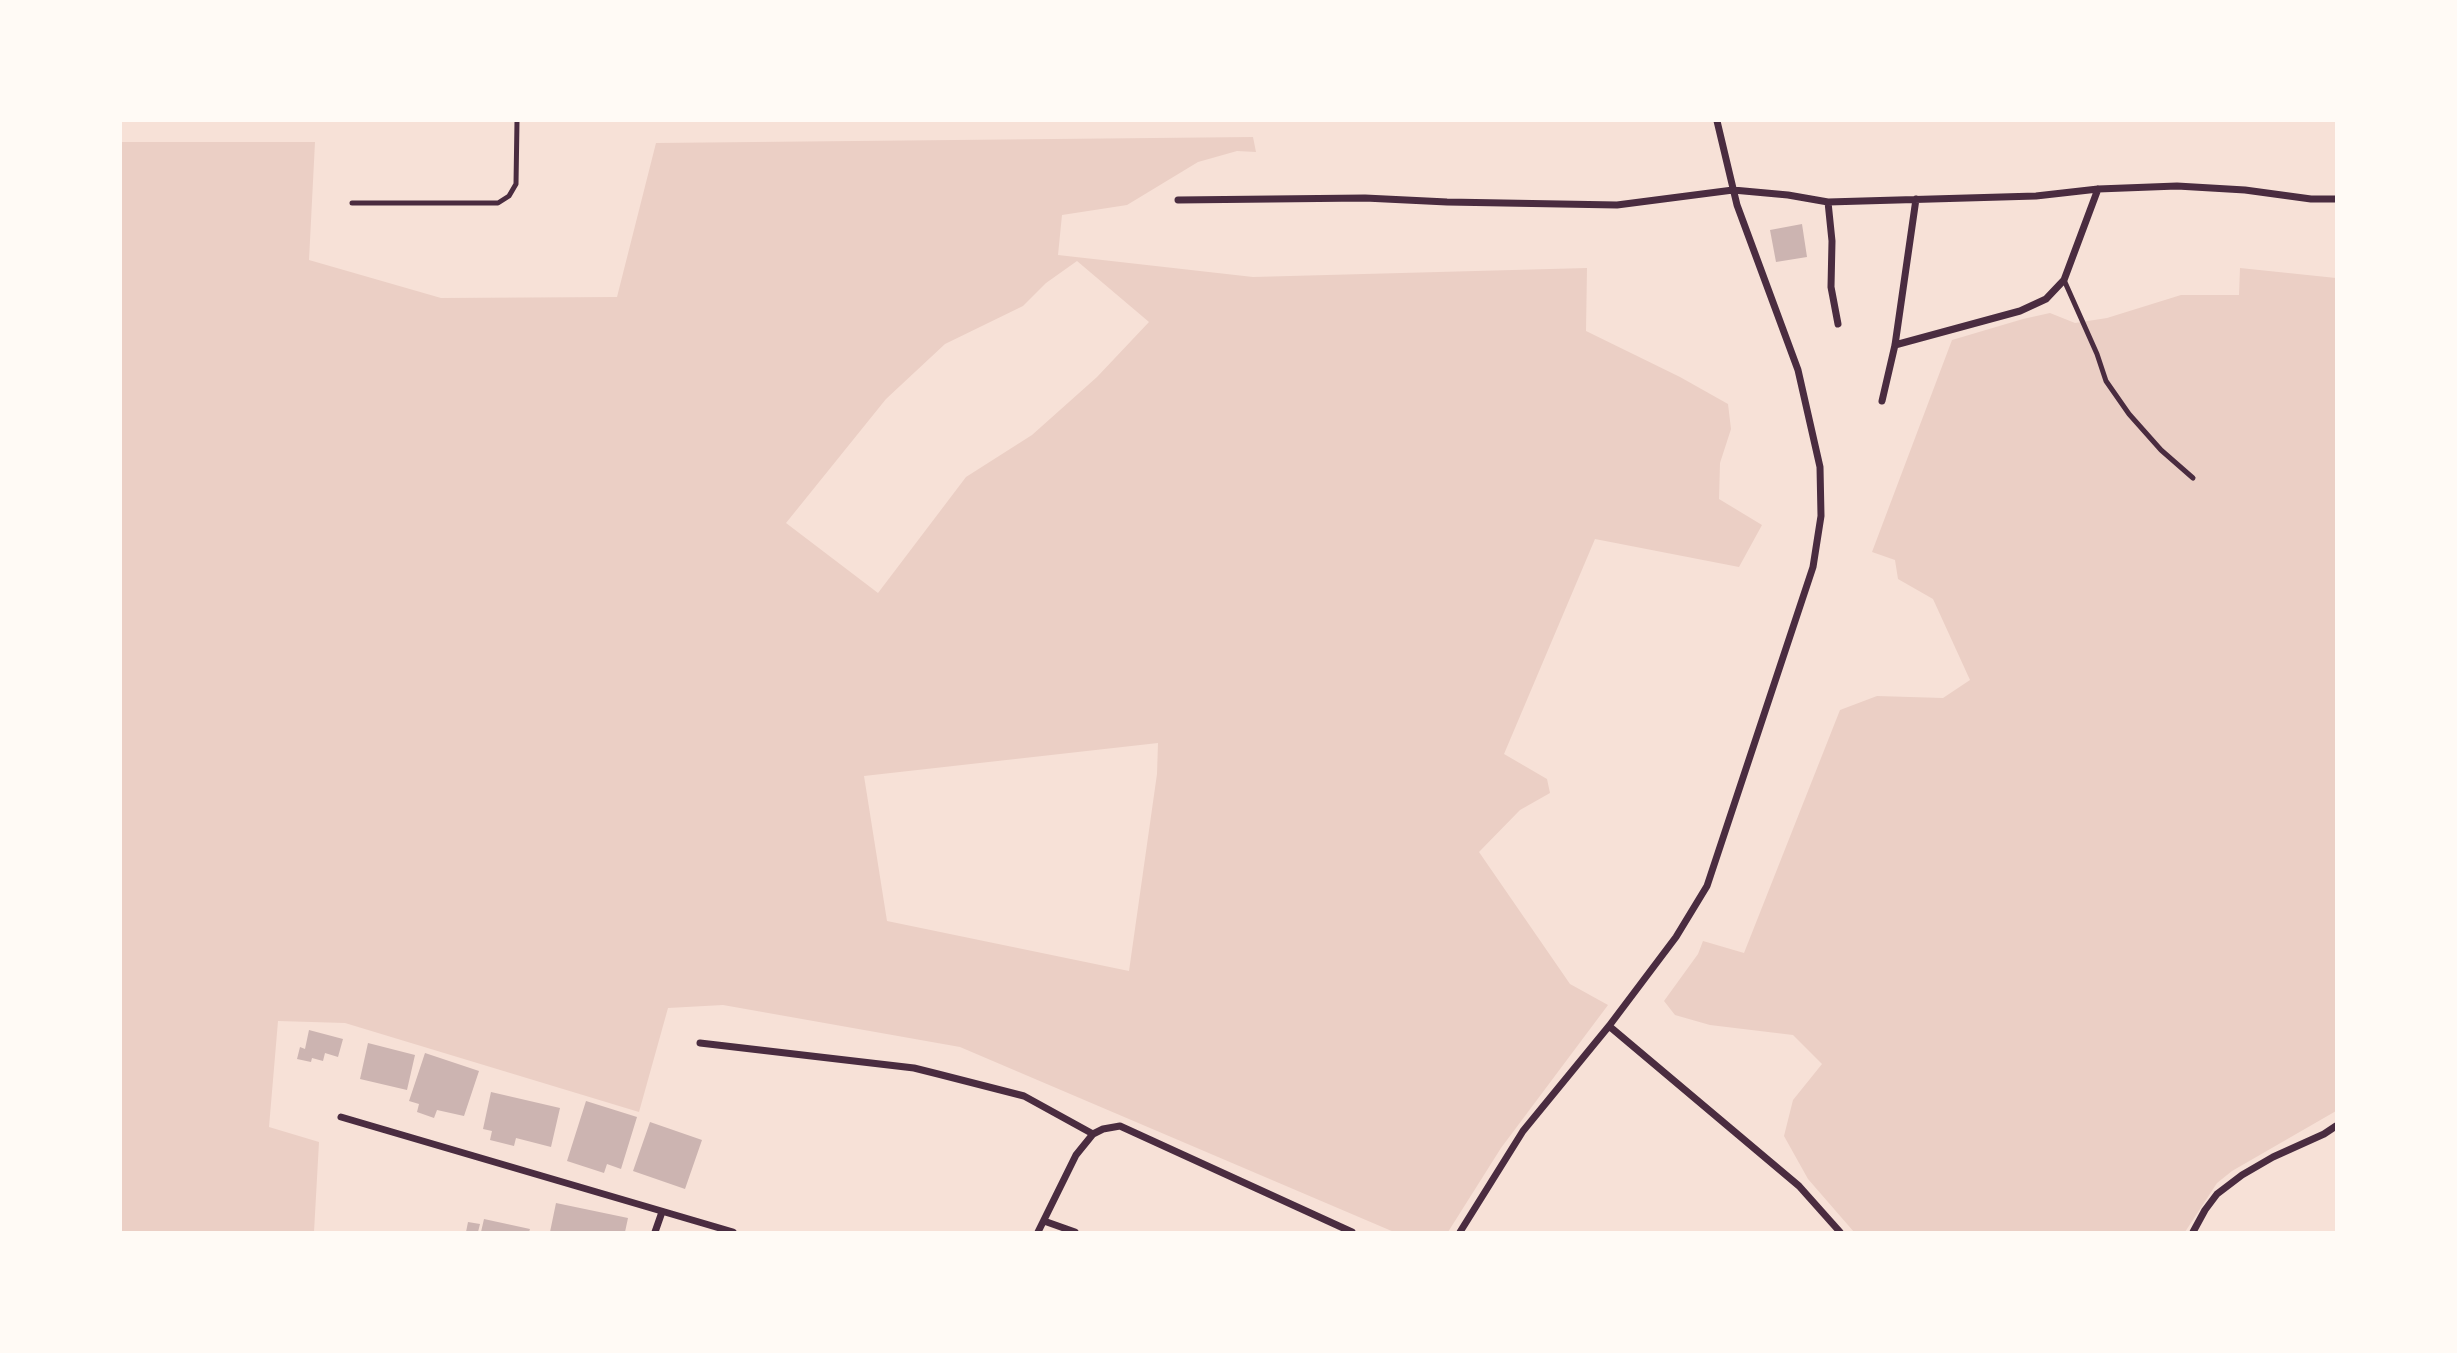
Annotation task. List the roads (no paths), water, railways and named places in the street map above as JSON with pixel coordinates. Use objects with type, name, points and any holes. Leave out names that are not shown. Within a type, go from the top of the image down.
[{"type":"street","points":[[1460,1232],[1523,1131],[1609,1026],[1676,937],[1707,886],[1813,567],[1821,516],[1820,467],[1798,370],[1733,190],[1717,121]]},
{"type":"street","points":[[1178,200],[1365,198],[1617,205],[1733,190],[1828,202],[2036,195],[2177,186],[2336,199]]},
{"type":"street","points":[[1895,345],[2020,311],[2046,299],[2064,280],[2098,189]]},
{"type":"street","points":[[1882,401],[1895,345],[1916,199]]},
{"type":"street","points":[[1828,202],[1832,241],[1831,287],[1838,324]]},
{"type":"street","points":[[1609,1026],[1799,1186],[1840,1232]]},
{"type":"street","points":[[701,1043],[877,1063],[938,1074],[1024,1096],[1093,1135]]},
{"type":"street","points":[[341,1118],[733,1232]]},
{"type":"street","points":[[1038,1232],[1076,1155],[1093,1135],[1103,1129],[1119,1126],[1352,1232]]},
{"type":"street","points":[[2193,1232],[2217,1194],[2242,1175],[2336,1126]]},
{"type":"street","points":[[655,1232],[662,1212]]},
{"type":"street","points":[[1044,1221],[1075,1232]]},
{"type":"lane","points":[[352,203],[498,203],[509,196],[516,184],[517,121]]},
{"type":"lane","points":[[2064,280],[2106,380],[2129,414],[2161,450],[2193,478]]}]
